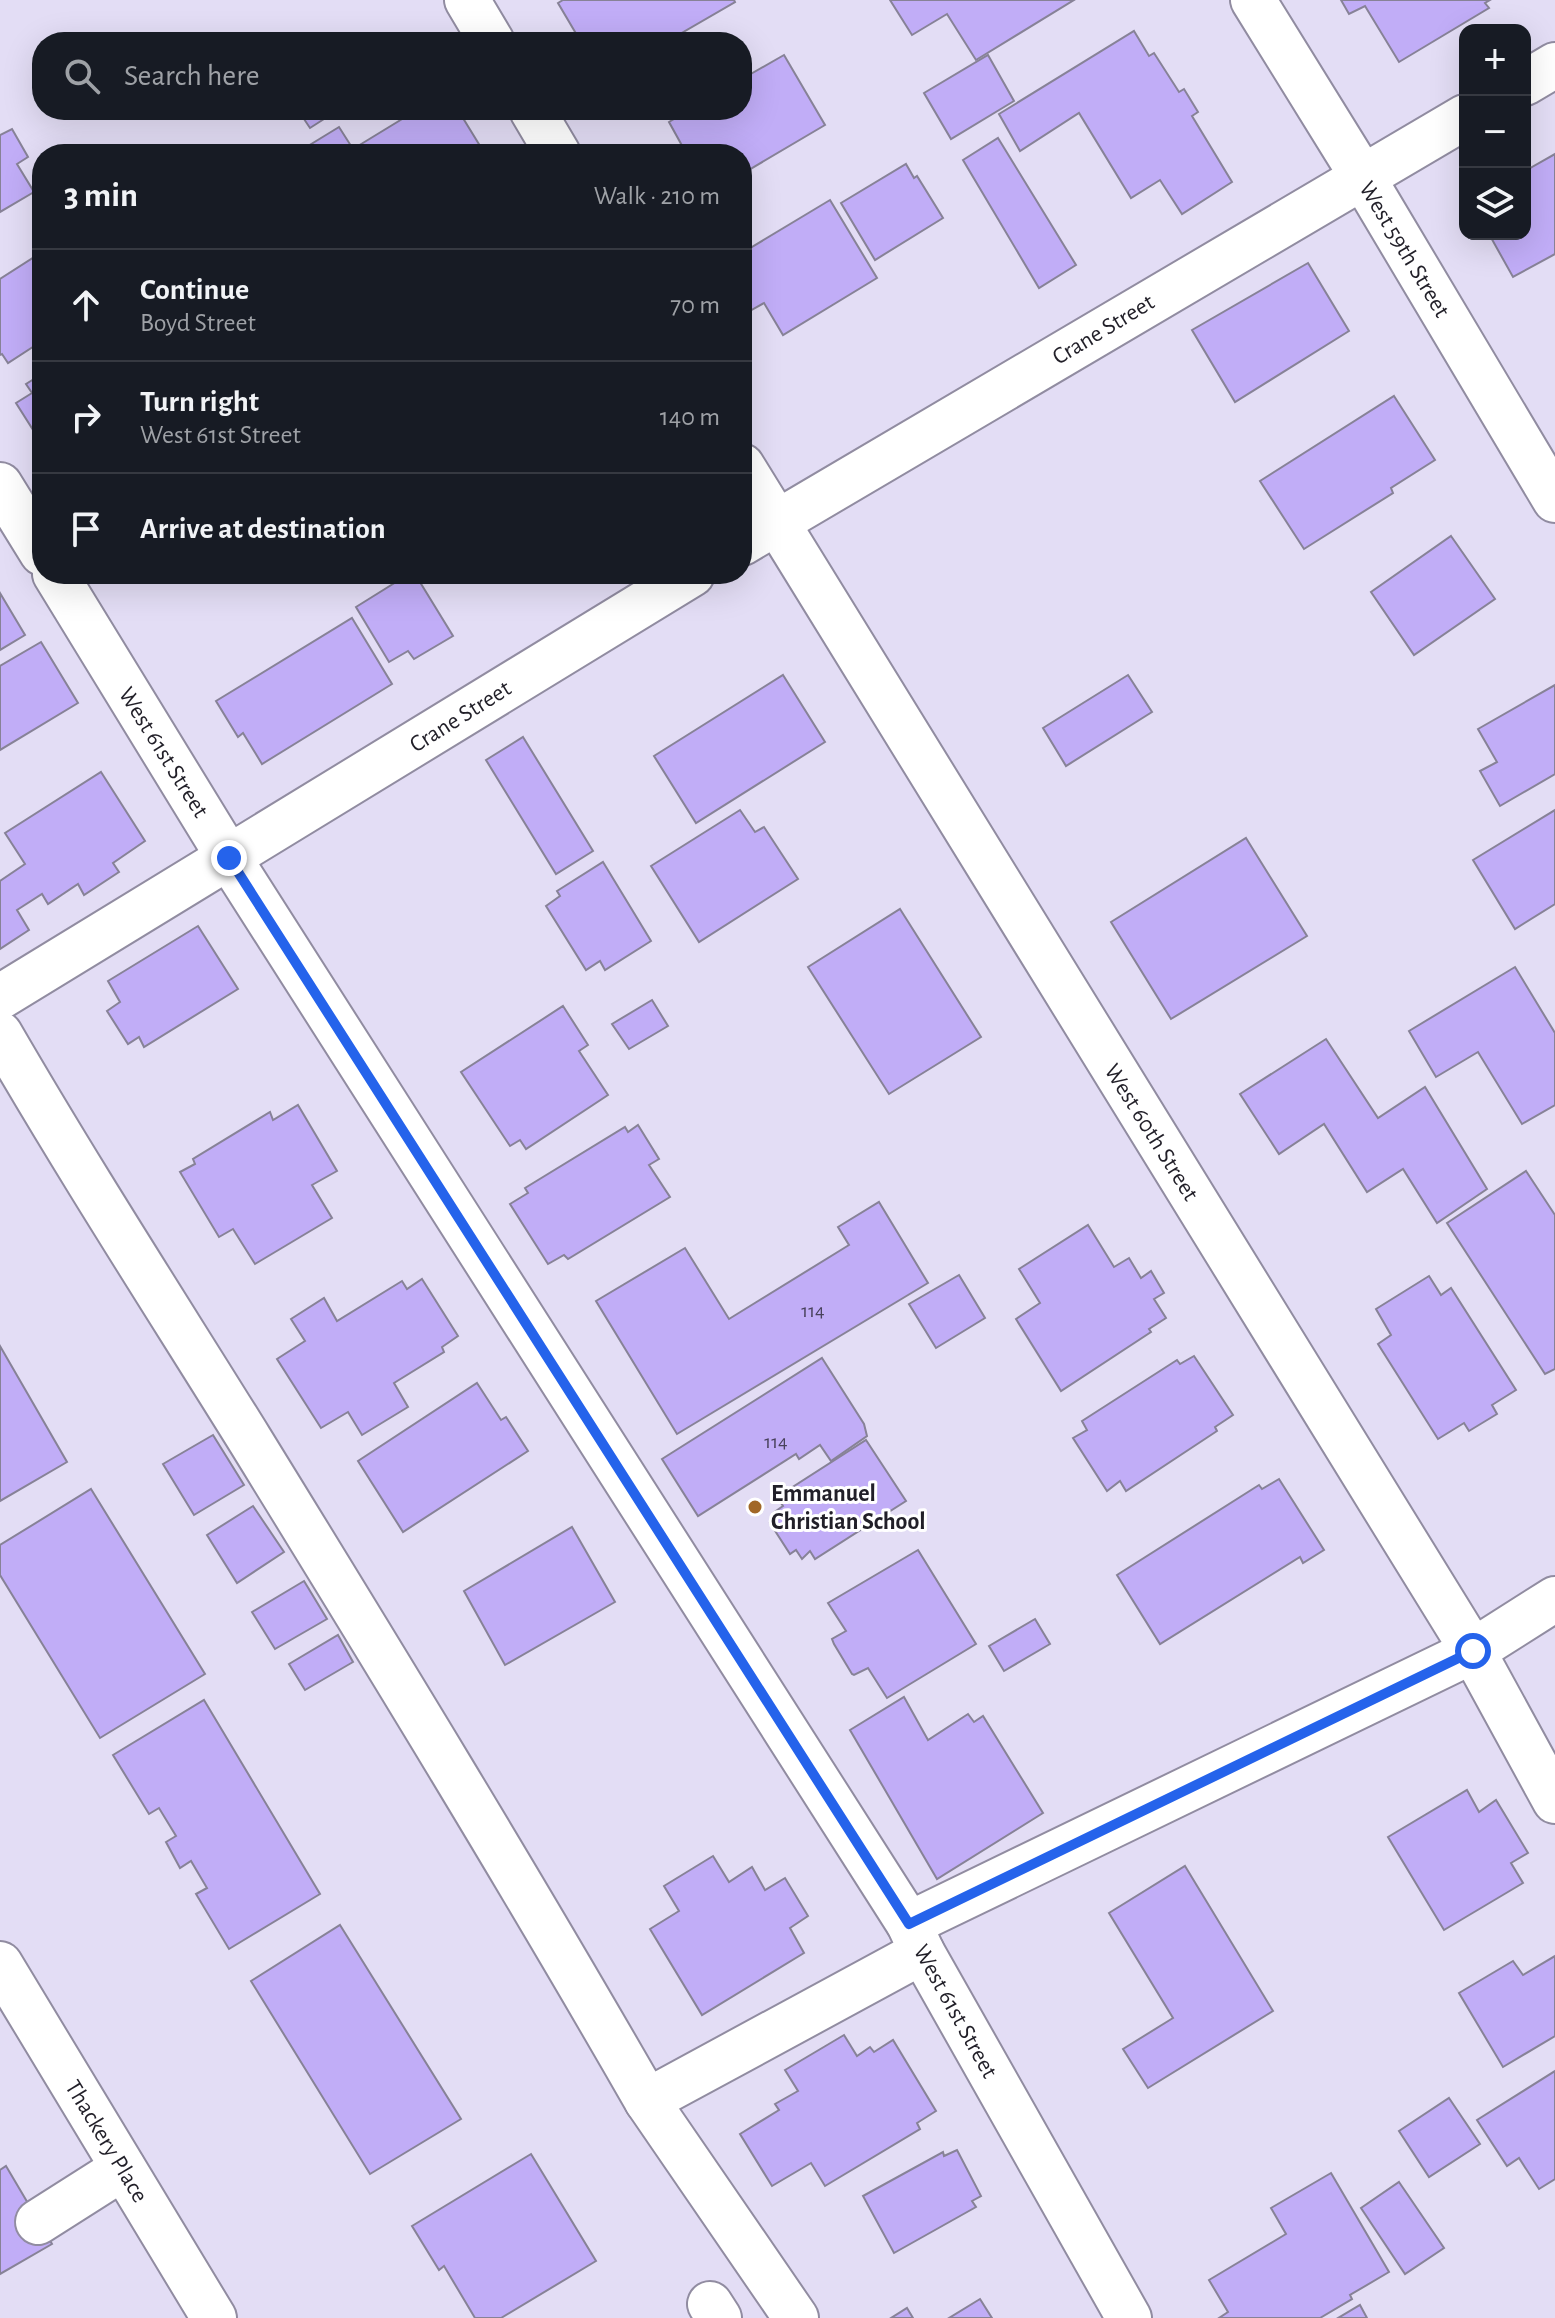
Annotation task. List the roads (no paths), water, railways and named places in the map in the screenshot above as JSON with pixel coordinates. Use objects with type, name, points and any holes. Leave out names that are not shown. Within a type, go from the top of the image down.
[{"type":"street","points":[[467,0],[486,32]]},
{"type":"street","name":"West 59th Street","points":[[1253,0],[1555,500]]},
{"type":"street","points":[[1531,79],[1555,65]]},
{"type":"street","points":[[538,120],[552,144]]},
{"type":"street","name":"Crane Street","points":[[759,533],[1459,120]]},
{"type":"street","points":[[0,485],[32,537]]},
{"type":"street","name":"West 60th Street","points":[[752,505],[759,533],[1473,1651],[1555,1801]]},
{"type":"street","name":"West 61st Street","points":[[61,584],[229,858],[915,1938],[1129,2318]]},
{"type":"street","name":"Crane Street","points":[[0,997],[676,584]]},
{"type":"street","points":[[0,1034],[75,1162],[405,1691],[560,1948],[647,2101],[796,2318]]},
{"type":"street","points":[[647,2101],[915,1938],[1473,1651],[1555,1599]]},
{"type":"street","name":"Thackery Place","points":[[0,1964],[214,2318]]},
{"type":"street","points":[[38,2222],[123,2168]]},
{"type":"place","name":"Emmanuel Christian School","points":[[755,1507]]}]
